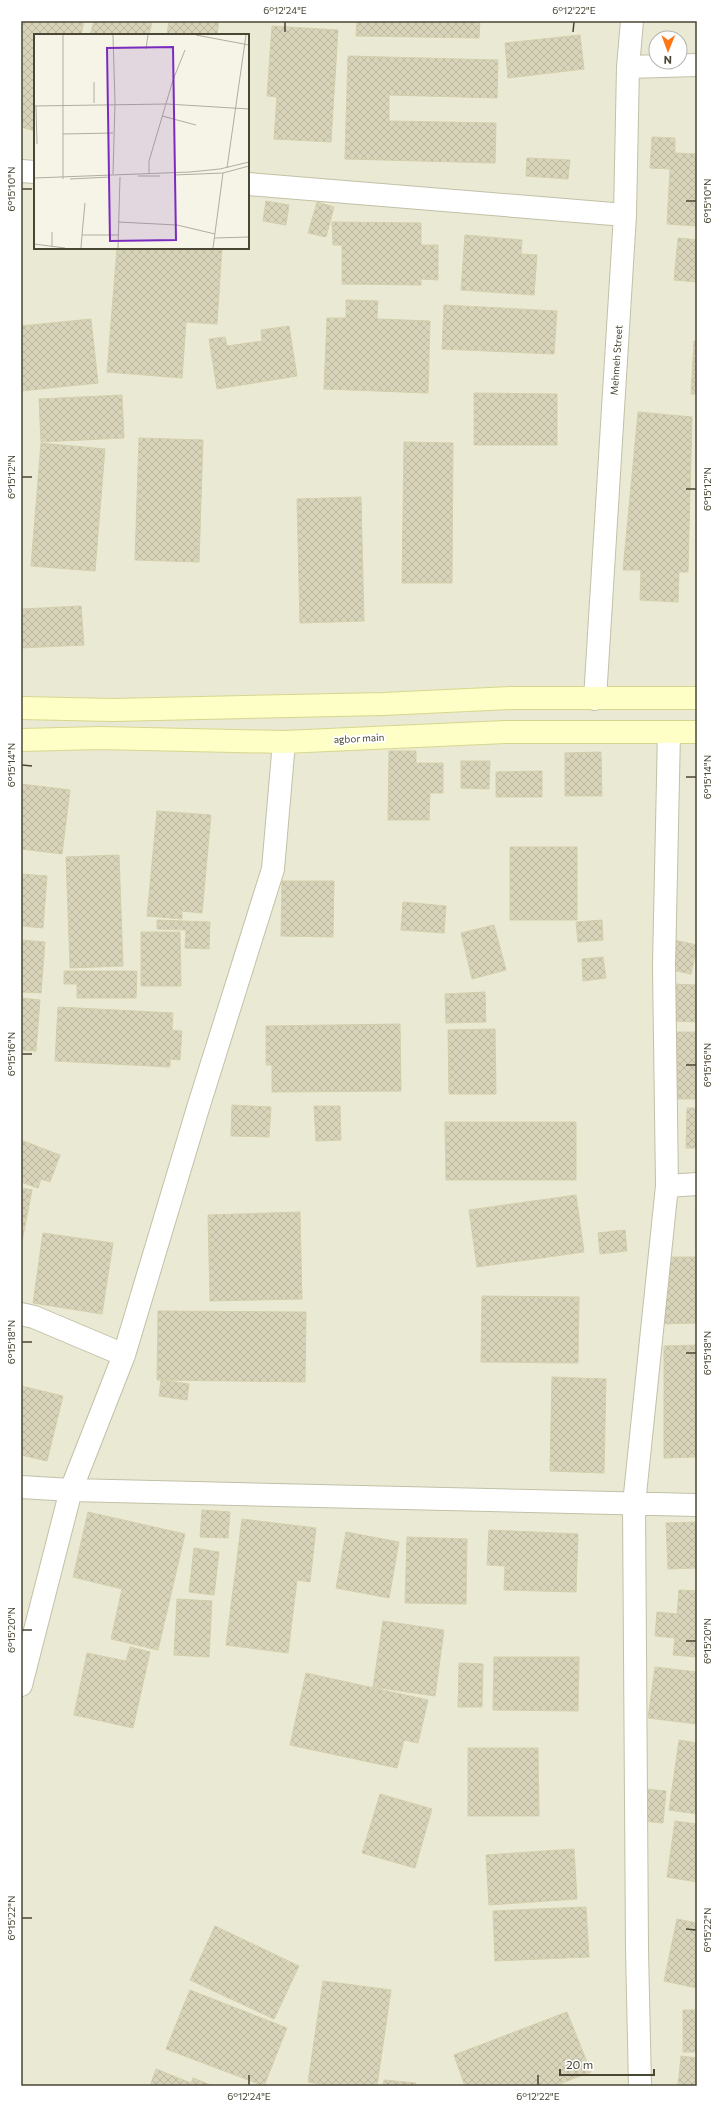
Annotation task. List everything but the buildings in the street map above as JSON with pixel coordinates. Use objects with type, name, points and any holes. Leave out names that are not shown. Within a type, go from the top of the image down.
[{"type":"main road","points":[[21,708],[113,710],[383,704],[512,698],[697,698]]},
{"type":"main road","name":"agbor main","points":[[21,740],[100,738],[284,742],[505,732],[697,732]]},
{"type":"street","name":"Mehmeh Street","points":[[594,699],[625,215],[628,67],[632,21]]},
{"type":"street","points":[[628,67],[697,65]]},
{"type":"street","points":[[21,171],[34,172]]},
{"type":"street","points":[[249,184],[625,215]]},
{"type":"street","points":[[640,2086],[637,1950],[634,1504],[667,1186],[664,965],[669,732]]},
{"type":"street","points":[[21,1685],[71,1490],[124,1355],[198,1108],[273,869],[284,742]]},
{"type":"street","points":[[667,1186],[697,1184]]},
{"type":"street","points":[[21,1314],[34,1317],[124,1355]]},
{"type":"street","points":[[21,1487],[71,1490],[697,1505]]},
{"type":"shaded area","points":[[21,21],[697,21],[697,2086],[21,2086]]}]
